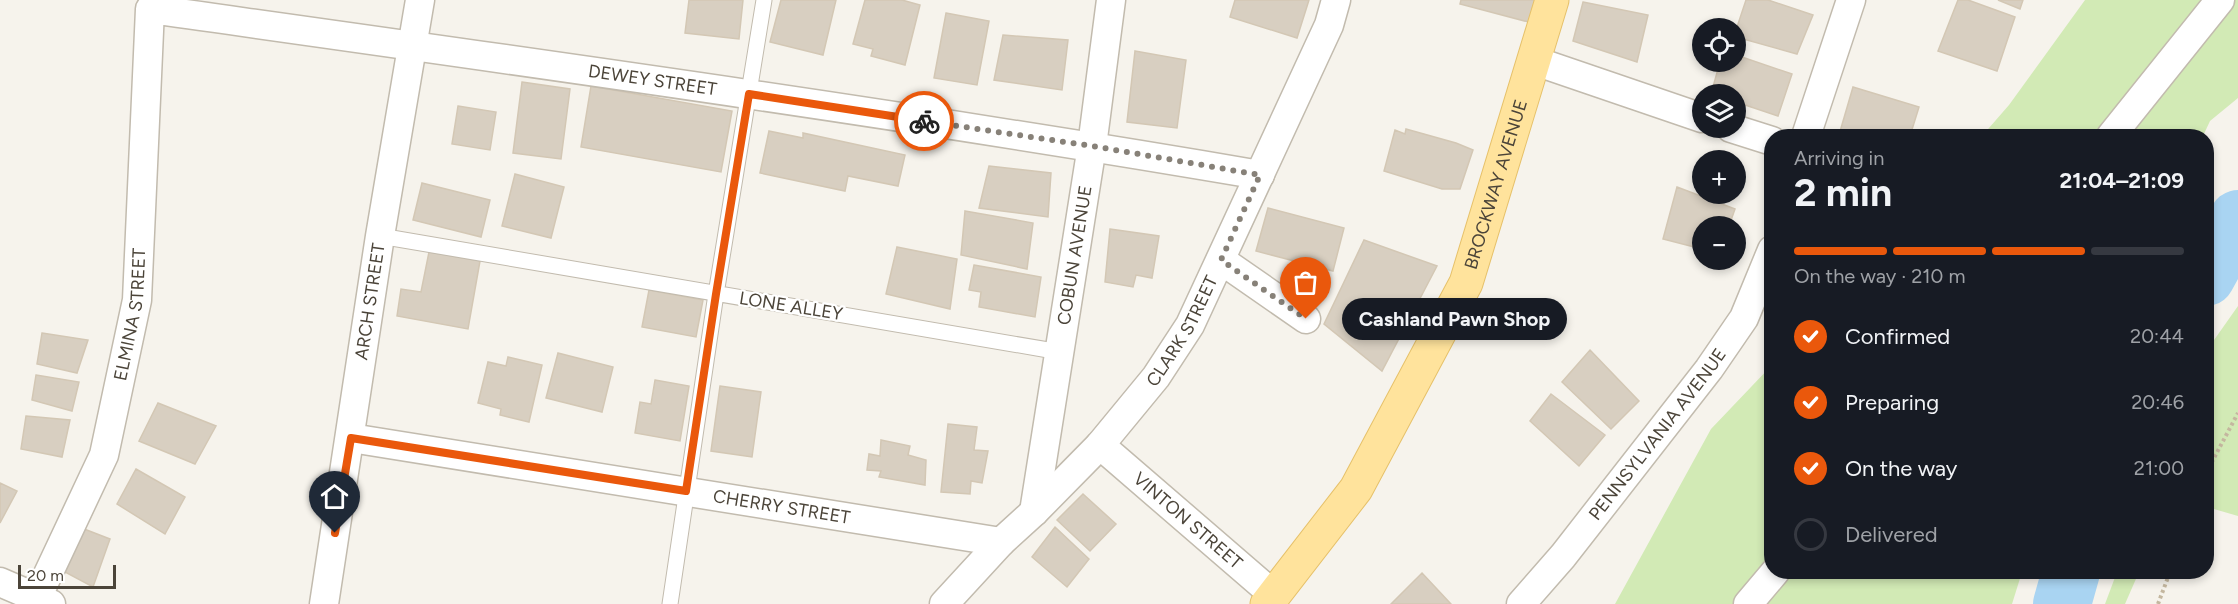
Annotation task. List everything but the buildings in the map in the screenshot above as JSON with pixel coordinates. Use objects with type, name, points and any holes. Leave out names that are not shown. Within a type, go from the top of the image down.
[{"type":"main road","name":"BROCKWAY AVENUE","points":[[1271,600],[1356,489],[1466,283],[1552,0]]},
{"type":"street","name":"ARCH STREET","points":[[324,604],[380,236],[420,0]]},
{"type":"street","name":"COBUN AVENUE","points":[[1034,512],[1092,146],[1111,0]]},
{"type":"street","name":"CLARK STREET","points":[[944,604],[1001,542],[1100,445],[1156,377],[1190,325],[1329,25],[1336,0]]},
{"type":"street","points":[[1808,129],[1851,0]]},
{"type":"street","points":[[2117,129],[2220,0]]},
{"type":"street","name":"DEWEY STREET","points":[[150,9],[749,94],[1092,146],[1260,175]]},
{"type":"street","name":"ELMINA STREET","points":[[40,602],[104,455],[137,300],[150,9]]},
{"type":"street","points":[[1535,61],[1692,115]]},
{"type":"street","points":[[1746,133],[1764,138]]},
{"type":"street","points":[[1221,260],[1306,319]]},
{"type":"street","name":"PENNSYLVANIA AVENUE","points":[[1521,604],[1563,556],[1709,369],[1744,318],[1764,269]]},
{"type":"street","name":"CHERRY STREET","points":[[351,438],[1001,542]]},
{"type":"street","name":"VINTON STREET","points":[[1100,445],[1271,600]]},
{"type":"street","points":[[1748,604],[1769,579]]},
{"type":"street","points":[[0,582],[40,602]]},
{"type":"lane","points":[[669,604],[764,0]]},
{"type":"lane","name":"LONE ALLEY","points":[[380,236],[1060,352]]},
{"type":"path","points":[[2214,456],[2238,413]]},
{"type":"path","points":[[2158,604],[2167,579]]},
{"type":"green space","points":[[2085,0],[2238,0],[2238,98],[2210,121],[2206,129],[1988,129],[2009,105]]},
{"type":"green space","points":[[2238,306],[2238,516],[2214,509],[2214,340]]},
{"type":"green space","points":[[1764,373],[1764,579],[2020,579],[2012,604],[1615,604],[1711,429]]},
{"type":"green space","points":[[2114,579],[2136,579],[2125,604],[2105,604]]},
{"type":"waterway","points":[[2214,262],[2238,219]]},
{"type":"waterway","points":[[2062,604],[2069,579]]},
{"type":"way so far","points":[[924,121],[1092,146],[1260,175],[1221,260],[1306,319]]},
{"type":"place","name":"Cashland Pawn Shop","points":[[1306,319]]},
{"type":"route","points":[[335,533],[351,438],[686,491],[749,94],[924,121]]}]
